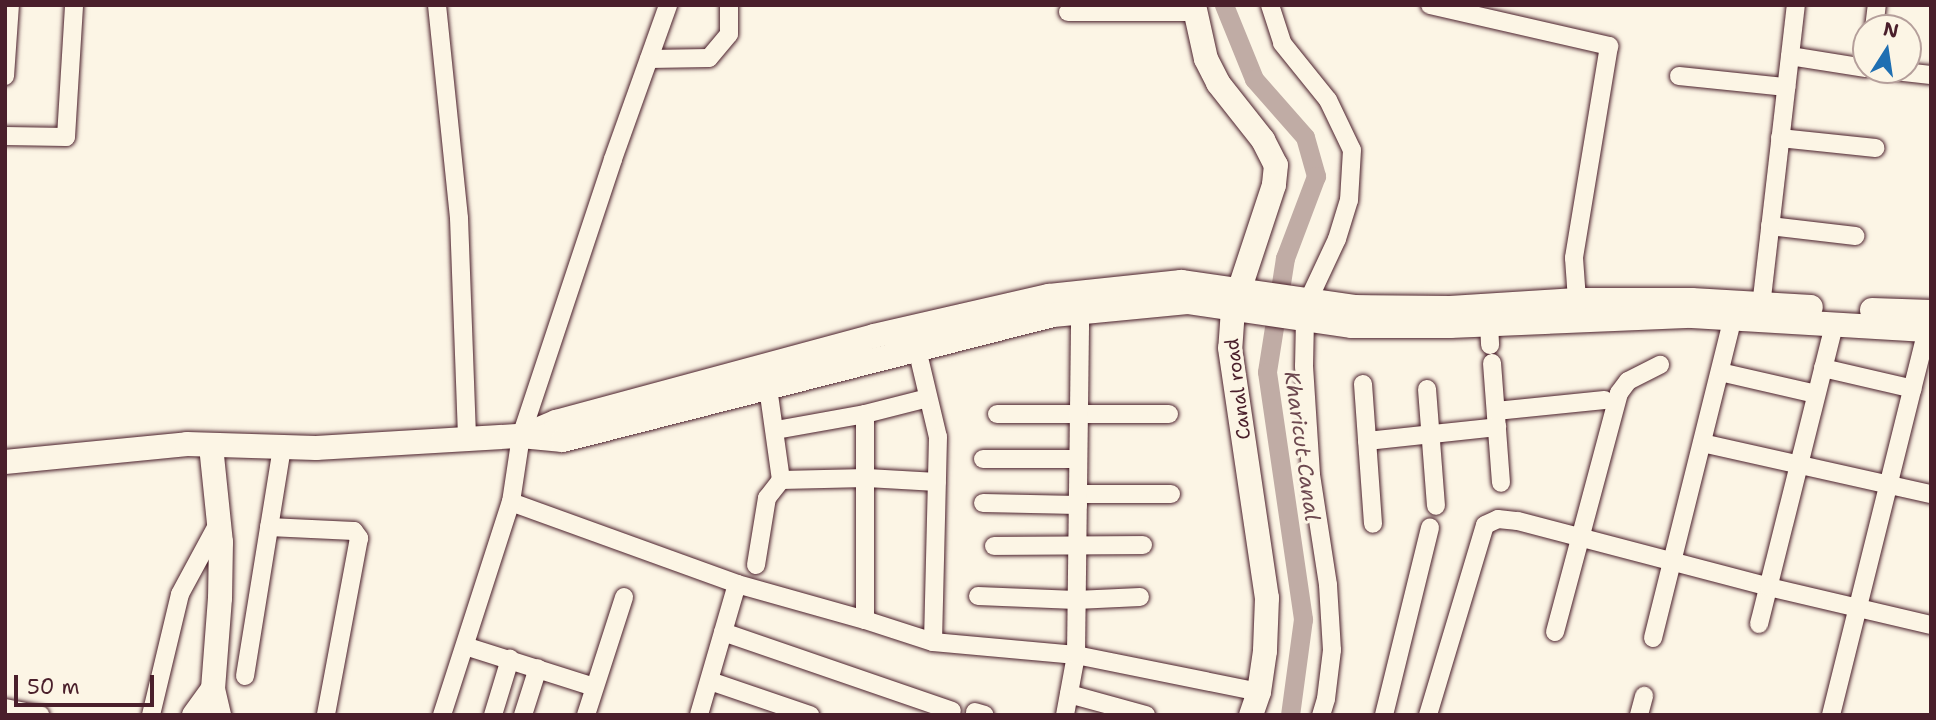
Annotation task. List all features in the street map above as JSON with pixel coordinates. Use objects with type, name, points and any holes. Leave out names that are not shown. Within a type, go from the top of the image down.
[{"type":"main road","name":"Canal road","points":[[1195,9],[1206,59],[1218,83],[1264,141],[1276,165],[1275,185],[1241,300],[1230,348],[1267,598],[1265,651],[1255,703]]},
{"type":"main road","points":[[521,436],[556,422],[874,336],[1049,296],[1181,282],[1241,300],[1306,313],[1352,326],[1490,344],[1735,310]]},
{"type":"main road","points":[[5,462],[187,444],[282,447],[521,436],[563,440],[1053,315],[1187,302],[1241,300]]},
{"type":"main road","points":[[1306,313],[1354,307],[1450,308],[1577,300],[1930,324]]},
{"type":"main road","points":[[1760,311],[1833,325],[1930,324]]},
{"type":"main road","points":[[211,446],[219,522],[220,597],[212,689],[219,715]]},
{"type":"main road","points":[[194,715],[212,689]]},
{"type":"street","points":[[5,76],[10,5]]},
{"type":"street","points":[[5,136],[66,137],[75,5]]},
{"type":"street","points":[[437,5],[459,218],[467,439]]},
{"type":"street","points":[[442,715],[511,502],[521,436],[668,5]]},
{"type":"street","points":[[649,60],[709,58],[729,34],[729,5]]},
{"type":"street","points":[[1270,5],[1282,43],[1328,100],[1352,149],[1349,200],[1337,239],[1306,313],[1304,366],[1311,475],[1328,585],[1332,650],[1326,699],[1321,715]]},
{"type":"street","points":[[1430,5],[1609,46],[1574,258],[1577,300]]},
{"type":"street","points":[[1760,311],[1796,5]]},
{"type":"street","points":[[1068,12],[1195,9]]},
{"type":"street","points":[[1790,56],[1852,66]]},
{"type":"street","points":[[1679,76],[1786,87]]},
{"type":"street","points":[[1780,138],[1875,148]]},
{"type":"street","points":[[1770,226],[1855,236]]},
{"type":"street","points":[[1653,638],[1735,310]]},
{"type":"street","points":[[1065,715],[1076,655],[1080,313]]},
{"type":"street","points":[[1831,715],[1920,383],[1930,324]]},
{"type":"street","points":[[1759,624],[1833,325]]},
{"type":"street","points":[[1490,344],[1501,483]]},
{"type":"street","points":[[917,349],[938,437],[933,642]]},
{"type":"street","points":[[1555,632],[1579,537],[1623,386],[1660,365]]},
{"type":"street","points":[[1823,368],[1920,383]]},
{"type":"street","points":[[1720,372],[1816,394]]},
{"type":"street","points":[[1363,384],[1373,524]]},
{"type":"street","points":[[768,387],[781,480]]},
{"type":"street","points":[[1427,388],[1436,506]]},
{"type":"street","points":[[776,430],[865,414],[928,398]]},
{"type":"street","points":[[1367,441],[1431,434],[1496,419],[1604,400]]},
{"type":"street","points":[[865,414],[866,620]]},
{"type":"street","points":[[998,414],[1169,414]]},
{"type":"street","points":[[1702,443],[1931,494]]},
{"type":"street","points":[[245,676],[282,447]]},
{"type":"street","points":[[983,459],[1079,459]]},
{"type":"street","points":[[756,565],[769,491],[781,480],[867,478],[937,482]]},
{"type":"street","points":[[983,503],[1171,494]]},
{"type":"street","points":[[511,502],[737,584],[933,642],[1076,655],[1255,703]]},
{"type":"street","points":[[1428,715],[1485,525],[1498,519],[1518,521],[1769,587],[1931,625]]},
{"type":"street","points":[[151,715],[180,594],[219,522]]},
{"type":"street","points":[[269,527],[354,531],[359,538],[326,715]]},
{"type":"street","points":[[1384,715],[1430,528]]},
{"type":"street","points":[[994,546],[1143,545]]},
{"type":"street","points":[[699,715],[737,584]]},
{"type":"street","points":[[978,596],[1076,600],[1140,597]]},
{"type":"street","points":[[586,715],[624,597]]},
{"type":"street","points":[[723,632],[952,711]]},
{"type":"street","points":[[465,646],[594,687]]},
{"type":"street","points":[[493,715],[510,659]]},
{"type":"street","points":[[523,715],[538,668]]},
{"type":"street","points":[[710,681],[810,715]]},
{"type":"street","points":[[1069,694],[1146,715]]},
{"type":"street","points":[[1639,715],[1644,696]]},
{"type":"street","points":[[5,708],[29,714]]},
{"type":"waterway","name":"Kharicut Canal","points":[[1224,5],[1254,79],[1305,137],[1316,176],[1285,258],[1267,372],[1303,619],[1290,715]]}]
